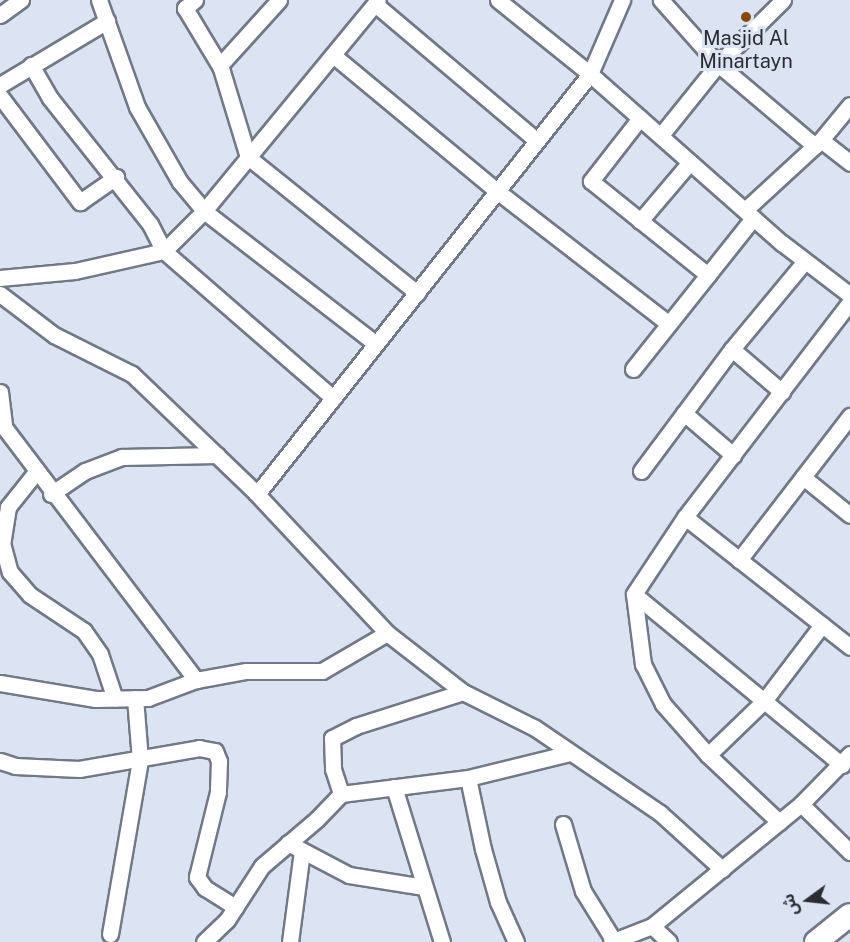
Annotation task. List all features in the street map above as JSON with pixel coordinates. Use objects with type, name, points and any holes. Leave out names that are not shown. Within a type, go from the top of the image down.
[{"type":"main road","points":[[816,942],[850,915]]},
{"type":"street","points":[[99,0],[137,107],[180,182],[204,211],[376,344]]},
{"type":"street","points":[[195,0],[185,8],[221,68],[248,157],[417,293]]},
{"type":"street","points":[[498,0],[590,74],[805,261],[850,295]]},
{"type":"street","points":[[257,494],[590,74],[622,0]]},
{"type":"street","points":[[661,0],[718,64],[818,143],[850,163]]},
{"type":"street","points":[[661,135],[718,64],[783,0]]},
{"type":"street","points":[[221,68],[276,1]]},
{"type":"street","points":[[0,279],[75,271],[164,251],[204,211],[377,2],[537,141]]},
{"type":"street","points":[[0,85],[107,21]]},
{"type":"street","points":[[333,55],[497,191],[669,324]]},
{"type":"street","points":[[31,65],[50,98],[116,177],[150,224],[164,251],[333,398]]},
{"type":"street","points":[[0,96],[80,202],[116,177]]},
{"type":"street","points":[[633,369],[708,275],[749,214],[818,143],[850,105]]},
{"type":"street","points":[[640,118],[591,182],[708,275]]},
{"type":"street","points":[[640,221],[690,162]]},
{"type":"street","points":[[641,471],[732,348],[805,261]]},
{"type":"street","points":[[0,294],[54,336],[132,374],[257,494],[387,633],[463,692],[535,728],[660,813],[722,869]]},
{"type":"street","points":[[779,822],[708,755],[663,704],[643,664],[634,594],[685,517],[850,302]]},
{"type":"street","points":[[732,348],[782,392]]},
{"type":"street","points":[[0,392],[2,429],[196,680]]},
{"type":"street","points":[[684,412],[733,455]]},
{"type":"street","points":[[739,560],[850,416]]},
{"type":"street","points":[[51,494],[86,471],[122,457],[217,455]]},
{"type":"street","points":[[36,472],[8,507],[2,543],[9,572],[30,595],[84,631],[100,654],[115,699]]},
{"type":"street","points":[[803,477],[850,515]]},
{"type":"street","points":[[685,517],[850,647]]},
{"type":"street","points":[[563,824],[583,891],[612,941],[652,926],[801,804],[846,760],[764,701],[634,594]]},
{"type":"street","points":[[708,755],[764,701],[822,625]]},
{"type":"street","points":[[0,683],[96,699],[148,698],[196,680],[246,671],[322,671],[387,633]]},
{"type":"street","points":[[340,794],[333,769],[332,738],[356,726],[463,692]]},
{"type":"street","points":[[110,934],[140,760],[135,698]]},
{"type":"street","points":[[0,761],[15,766],[79,769],[199,748],[215,752],[219,761],[218,792],[196,877],[205,888],[235,907]]},
{"type":"street","points":[[204,942],[235,907],[262,866],[340,794],[468,778],[570,753]]},
{"type":"street","points":[[468,778],[489,870],[516,942]]},
{"type":"street","points":[[394,787],[442,942]]},
{"type":"street","points":[[801,804],[850,852]]},
{"type":"street","points":[[288,843],[349,875],[424,887]]},
{"type":"street","points":[[290,942],[303,851]]},
{"type":"street","points":[[652,926],[669,942]]},
{"type":"place","name":"Masjid Al Minartayn","points":[[746,17]]}]
